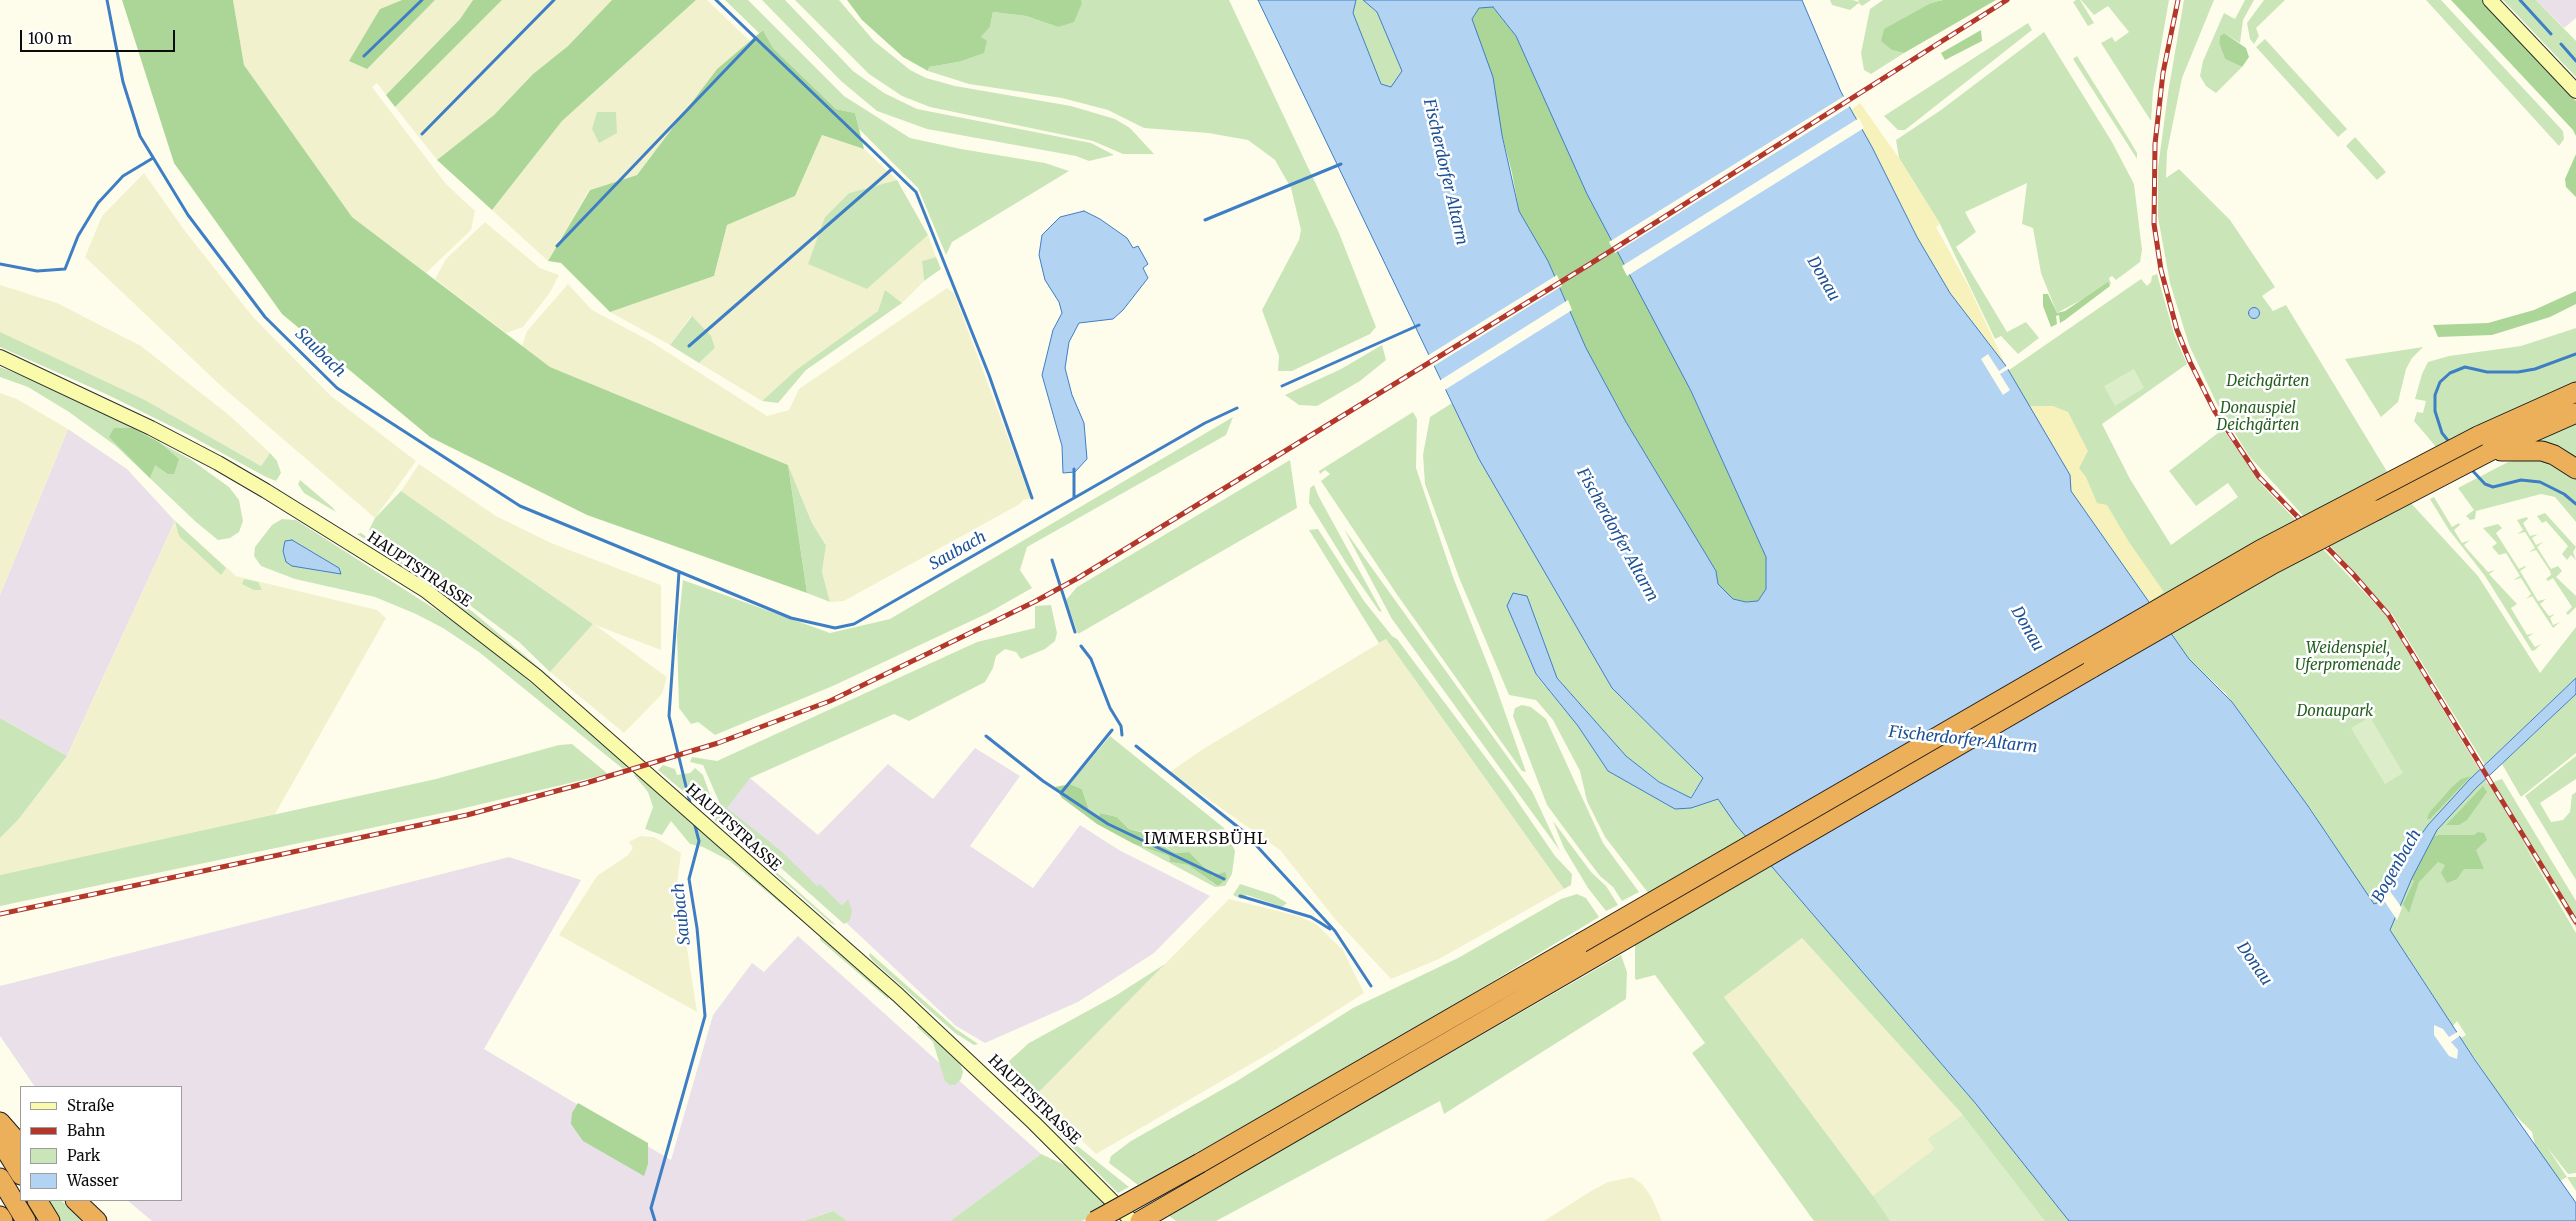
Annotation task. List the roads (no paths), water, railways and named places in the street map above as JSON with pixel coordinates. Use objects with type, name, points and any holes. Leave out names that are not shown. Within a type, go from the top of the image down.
[{"type":"highway","points":[[1140,1221],[1211,1181],[1587,950],[2260,550],[2478,436],[2576,392]]},
{"type":"highway","points":[[1095,1221],[1587,950],[2274,564],[2490,451],[2576,413]]},
{"type":"highway","points":[[2490,451],[2542,452],[2554,455],[2576,469]]},
{"type":"highway","points":[[0,1122],[20,1145]]},
{"type":"highway","points":[[0,1141],[20,1173]]},
{"type":"highway","points":[[0,1178],[26,1221]]},
{"type":"highway","points":[[37,1201],[50,1221]]},
{"type":"highway","points":[[75,1201],[97,1221]]},
{"type":"highway","points":[[0,1216],[3,1221]]},
{"type":"main road","points":[[2490,0],[2576,91]]},
{"type":"main road","name":"HAUPTSTRASSE","points":[[0,357],[152,428],[280,500],[432,596],[536,676],[680,801],[956,1049],[1068,1156],[1132,1221]]},
{"type":"water","points":[[1258,0],[1356,0],[1353,13],[1381,84],[1391,87],[1402,71],[1377,12],[1363,0],[1802,0],[1841,92],[1872,147],[1917,237],[1950,293],[2006,366],[2070,475],[2071,491],[2189,659],[2232,702],[2308,806],[2374,904],[2382,901],[2405,857],[2428,825],[2469,780],[2576,678],[2576,694],[2476,788],[2437,830],[2412,878],[2390,930],[2475,1060],[2576,1203],[2576,1221],[2069,1221],[1976,1104],[1736,825],[1718,799],[1691,808],[1675,809],[1608,771],[1578,726],[1536,674],[1507,606],[1513,593],[1527,596],[1557,678],[1626,756],[1659,782],[1691,798],[1703,778],[1612,688],[1479,459]],"holes":[[[1493,7],[1516,36],[1587,194],[1691,391],[1766,557],[1766,589],[1758,601],[1746,602],[1733,599],[1718,584],[1716,571],[1626,422],[1586,348],[1548,261],[1519,211],[1502,135],[1493,77],[1472,19],[1479,8]]]},
{"type":"water","points":[[1084,211],[1100,219],[1127,238],[1133,248],[1138,246],[1148,264],[1143,268],[1148,278],[1123,310],[1113,319],[1079,323],[1069,342],[1065,368],[1072,395],[1084,423],[1087,459],[1075,472],[1063,473],[1062,446],[1042,375],[1053,330],[1062,313],[1059,302],[1045,280],[1039,255],[1042,235],[1060,217]]},
{"type":"water","points":[[2254,307],[2260,313],[2254,319],[2248,313]]},
{"type":"water","points":[[292,540],[339,568],[341,574],[292,566],[286,562],[283,551],[285,541]]},
{"type":"waterway","name":"Saubach","points":[[107,0],[123,82],[140,136],[188,215],[265,317],[337,388],[520,506],[791,618],[835,628],[854,624],[1205,423],[1237,408]]},
{"type":"waterway","points":[[364,56],[422,0]]},
{"type":"waterway","points":[[422,134],[554,0]]},
{"type":"waterway","points":[[716,0],[916,192],[989,375],[1032,498]]},
{"type":"waterway","points":[[2520,0],[2551,34]]},
{"type":"waterway","points":[[557,246],[756,38]]},
{"type":"waterway","points":[[2561,44],[2576,61]]},
{"type":"waterway","points":[[0,264],[37,271],[65,269],[78,236],[98,203],[123,176],[153,158]]},
{"type":"waterway","points":[[1205,220],[1341,164]]},
{"type":"waterway","points":[[689,346],[892,169]]},
{"type":"waterway","points":[[1282,386],[1419,325]]},
{"type":"waterway","points":[[2450,443],[2442,433],[2435,411],[2435,395],[2440,382],[2450,373],[2465,367],[2487,372],[2518,372],[2535,369],[2576,354]]},
{"type":"waterway","points":[[1074,469],[1074,498]]},
{"type":"waterway","points":[[2471,469],[2485,484],[2493,487],[2521,480],[2540,482],[2564,494],[2576,504]]},
{"type":"waterway","points":[[1052,560],[1075,632]]},
{"type":"waterway","name":"Saubach","points":[[679,572],[669,716],[691,807]]},
{"type":"waterway","points":[[1081,646],[1091,659],[1110,708],[1121,726],[1122,735]]},
{"type":"waterway","points":[[1061,793],[1112,730]]},
{"type":"waterway","points":[[986,736],[1043,781],[1108,824],[1224,879]]},
{"type":"waterway","points":[[1136,746],[1243,831],[1335,931],[1371,986]]},
{"type":"waterway","name":"Saubach","points":[[655,1221],[651,1208],[705,1016],[697,928],[689,879],[699,841],[694,822]]},
{"type":"waterway","points":[[1240,896],[1311,917],[1330,929]]},
{"type":"railway","points":[[0,914],[467,815],[586,783],[718,743],[830,701],[1034,602],[1078,578],[1590,264],[2007,0]]},
{"type":"railway","points":[[2178,0],[2163,73],[2155,144],[2154,224],[2161,270],[2177,330],[2190,362],[2214,410],[2259,477],[2353,574],[2388,614],[2576,922]]},
{"type":"district","name":"IMMERSBÜHL","points":[[1206,839]]},
{"type":"water label","name":"Fischerdorfer Altarm","points":[[1445,172]]},
{"type":"water label","name":"Donau","points":[[1823,279]]},
{"type":"water label","name":"Fischerdorfer Altarm","points":[[1617,535]]},
{"type":"water label","name":"Donau","points":[[2027,629]]},
{"type":"water label","name":"Fischerdorfer Altarm","points":[[1963,740]]},
{"type":"water label","name":"Bogenbach","points":[[2397,866]]},
{"type":"water label","name":"Donau","points":[[2254,964]]},
{"type":"park label","name":"Deichgärten","points":[[2268,382]]},
{"type":"park label","name":"Donauspiel Deichgärten","points":[[2258,418]]},
{"type":"park label","name":"Weidenspiel, Uferpromenade","points":[[2348,658]]},
{"type":"park label","name":"Donaupark","points":[[2335,712]]}]
